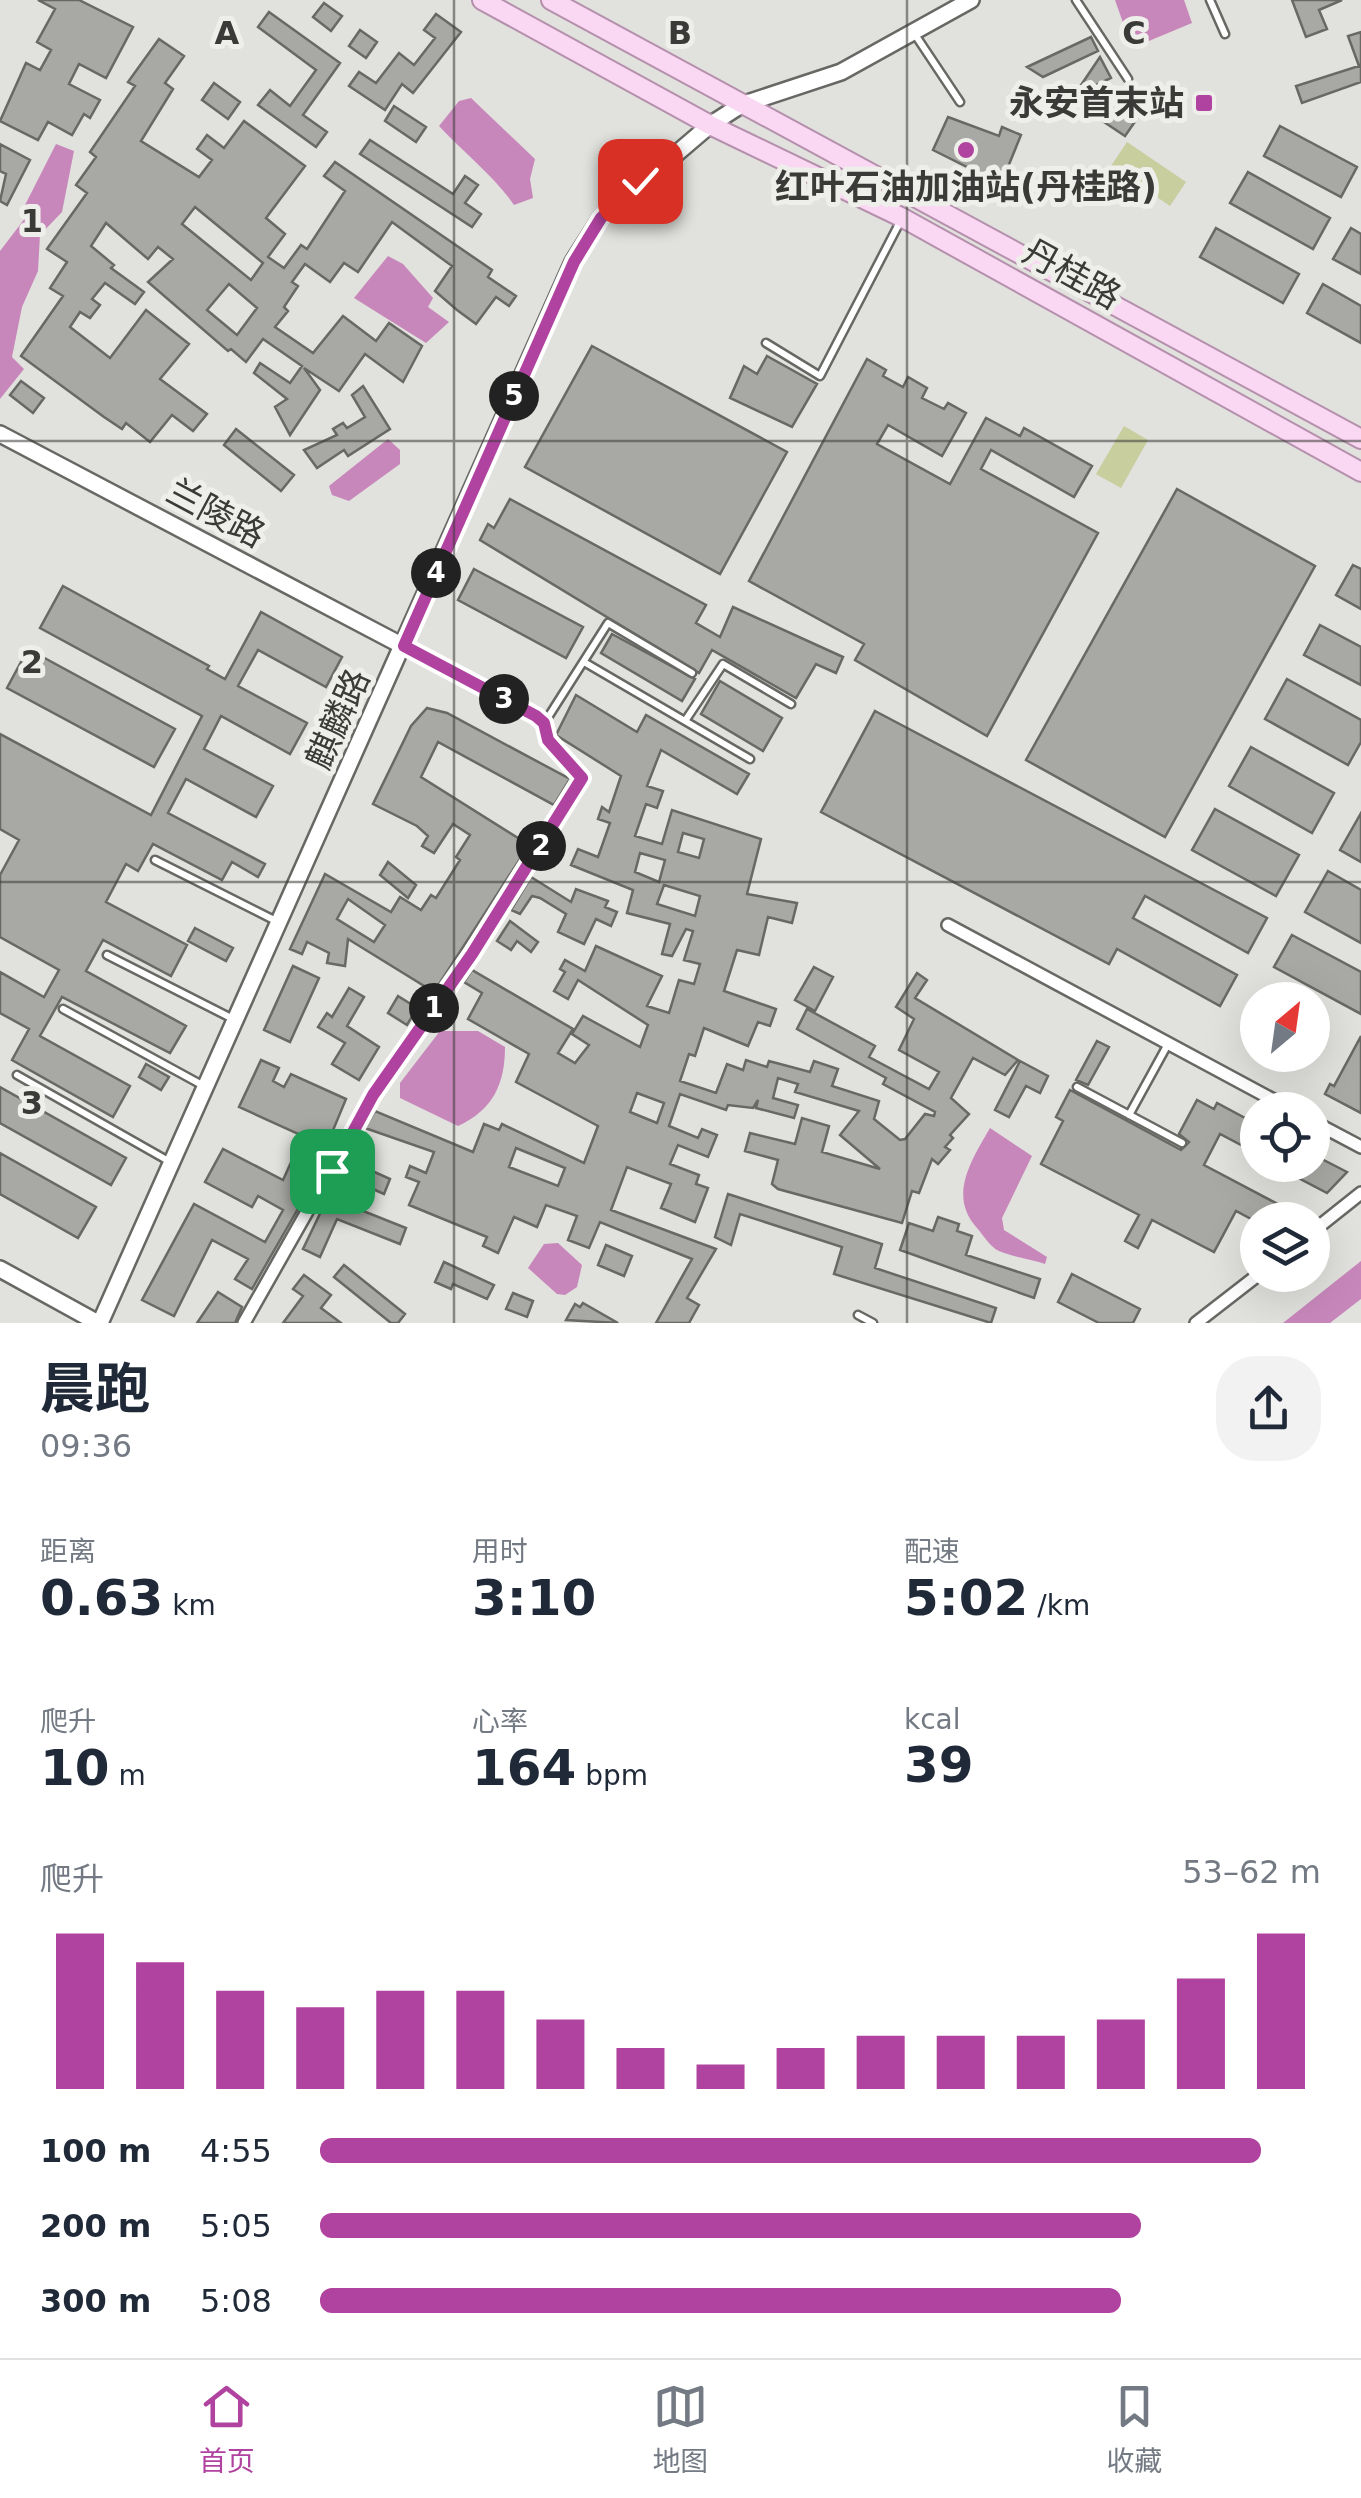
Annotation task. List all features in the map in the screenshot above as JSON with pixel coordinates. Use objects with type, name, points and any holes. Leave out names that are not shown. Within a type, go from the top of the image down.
[{"type":"main road","name":"丹桂路","points":[[482,0],[710,124],[903,218],[1361,472]]},
{"type":"main road","name":"丹桂路","points":[[551,0],[1361,438]]},
{"type":"street","name":"麒麟路","points":[[99,1323],[574,262],[601,218],[710,124],[741,104],[841,72],[967,1]]},
{"type":"street","name":"兰陵路","points":[[0,434],[404,646]]},
{"type":"street","points":[[244,1323],[373,1095],[472,954],[582,778],[548,740],[544,723],[404,646]]},
{"type":"street","points":[[948,926],[1258,1092]]},
{"type":"street","points":[[1330,1131],[1361,1147]]},
{"type":"street","points":[[1330,1218],[1361,1194]]},
{"type":"street","points":[[0,1269],[99,1323]]},
{"type":"street","points":[[1196,1323],[1240,1289]]},
{"type":"lane","points":[[1076,0],[1128,79]]},
{"type":"lane","points":[[1210,0],[1225,34]]},
{"type":"lane","points":[[914,32],[960,102]]},
{"type":"lane","points":[[766,344],[820,376],[903,218]]},
{"type":"lane","points":[[544,723],[608,623],[692,673]]},
{"type":"lane","points":[[584,662],[750,759]]},
{"type":"lane","points":[[685,720],[723,664],[791,704]]},
{"type":"lane","points":[[154,860],[280,923]]},
{"type":"lane","points":[[107,955],[236,1020]]},
{"type":"lane","points":[[64,1009],[206,1087]]},
{"type":"lane","points":[[1129,1115],[1168,1044]]},
{"type":"lane","points":[[16,1075],[172,1164]]},
{"type":"lane","points":[[1078,1087],[1182,1144]]},
{"type":"lane","points":[[858,1314],[872,1323]]},
{"type":"green space","points":[[1127,142],[1186,182],[1170,206],[1111,166]]},
{"type":"green space","points":[[1124,426],[1148,440],[1121,488],[1096,474]]},
{"type":"shaded area","points":[[1115,0],[1184,0],[1192,23],[1132,48]]},
{"type":"shaded area","points":[[471,98],[535,159],[530,179],[533,198],[514,205],[439,126],[459,101]]},
{"type":"shaded area","points":[[56,144],[74,151],[62,212],[40,235],[38,271],[22,307],[12,357],[24,369],[0,399],[0,251],[29,213],[24,207]]},
{"type":"shaded area","points":[[388,256],[403,264],[433,298],[428,307],[449,322],[426,343],[354,298]]},
{"type":"shaded area","points":[[388,439],[400,450],[400,464],[349,501],[332,495],[329,486]]},
{"type":"shaded area","points":[[440,1031],[478,1031],[505,1047],[503,1073],[495,1094],[480,1112],[458,1126],[400,1098],[400,1083]]},
{"type":"shaded area","points":[[990,1128],[1032,1156],[1002,1218],[1004,1230],[1047,1257],[1045,1264],[996,1249],[968,1216],[964,1204],[965,1178]]},
{"type":"shaded area","points":[[558,1243],[582,1265],[577,1287],[565,1295],[557,1294],[528,1268],[544,1244]]},
{"type":"shaded area","points":[[1361,1261],[1361,1299],[1330,1323],[1283,1323],[1322,1292],[1330,1292],[1330,1286]]},
{"type":"building","points":[[38,0],[79,0],[133,27],[106,78],[79,64],[69,84],[100,100],[90,118],[84,114],[72,135],[48,122],[38,140],[0,121],[26,63],[40,70],[51,50],[37,42],[55,9]]},
{"type":"building","points":[[1292,0],[1342,0],[1319,10],[1327,29],[1306,37]]},
{"type":"building","points":[[324,3],[342,16],[331,31],[313,17]]},
{"type":"building","points":[[269,12],[340,63],[303,115],[327,132],[316,147],[258,105],[270,90],[290,106],[316,70],[258,27]]},
{"type":"building","points":[[436,14],[461,32],[413,93],[402,84],[385,110],[349,86],[359,72],[376,83],[399,53],[414,65],[435,38],[424,30]]},
{"type":"building","points":[[360,30],[377,42],[366,58],[349,46]]},
{"type":"building","points":[[1361,32],[1361,82],[1302,103],[1296,86],[1359,66],[1348,36]]},
{"type":"building","points":[[1091,37],[1098,51],[1043,77],[1027,67]]},
{"type":"building","points":[[159,39],[184,56],[165,83],[173,89],[141,141],[199,177],[212,160],[197,149],[207,135],[224,148],[244,121],[305,166],[266,218],[285,234],[268,257],[284,268],[301,245],[307,249],[345,191],[324,176],[335,162],[492,270],[488,277],[516,296],[509,306],[496,297],[476,324],[435,291],[452,266],[392,222],[358,272],[344,263],[330,282],[305,264],[292,282],[298,286],[284,307],[288,311],[275,327],[313,353],[343,316],[376,341],[389,323],[422,346],[403,382],[365,354],[339,391],[304,368],[320,390],[290,435],[275,407],[287,399],[254,373],[260,363],[290,383],[302,366],[263,339],[246,362],[231,349],[228,351],[148,282],[173,259],[158,247],[148,259],[106,223],[91,246],[114,265],[111,268],[144,292],[135,304],[105,283],[92,299],[100,305],[90,318],[80,312],[70,327],[110,358],[146,310],[189,344],[160,379],[207,414],[193,431],[172,415],[150,442],[126,423],[122,429],[21,356],[63,296],[50,288],[67,262],[47,249],[87,193],[76,185],[96,157],[90,152],[135,86],[128,82]],"holes":[[[195,207],[263,263],[251,280],[182,224]],[[229,284],[257,308],[237,335],[207,310]]]},
{"type":"building","points":[[1100,57],[1111,78],[1098,84],[1141,113],[1125,136],[1071,100]]},
{"type":"building","points":[[214,83],[240,102],[228,119],[202,100]]},
{"type":"building","points":[[394,106],[426,127],[416,142],[385,121]]},
{"type":"building","points":[[948,117],[999,136],[1002,127],[1021,135],[1001,184],[933,150]]},
{"type":"building","points":[[1280,126],[1357,167],[1341,197],[1264,156]]},
{"type":"building","points":[[370,140],[453,194],[465,176],[478,185],[465,203],[481,214],[472,227],[360,154]]},
{"type":"building","points":[[0,144],[30,160],[7,205],[0,201],[6,174],[0,171]]},
{"type":"building","points":[[1248,172],[1330,218],[1313,249],[1230,203]]},
{"type":"building","points":[[1216,228],[1299,274],[1283,303],[1200,257]]},
{"type":"building","points":[[1351,228],[1361,234],[1361,274],[1333,259]]},
{"type":"building","points":[[1323,284],[1361,306],[1361,343],[1307,313]]},
{"type":"building","points":[[592,346],[787,452],[720,574],[525,467]]},
{"type":"building","points":[[767,356],[817,384],[792,427],[730,398],[744,366],[757,374]]},
{"type":"building","points":[[867,359],[886,370],[883,376],[903,387],[908,377],[927,388],[922,398],[944,409],[948,403],[966,413],[942,456],[888,425],[877,444],[950,484],[986,418],[1020,436],[1024,428],[1092,466],[1074,497],[991,450],[981,469],[1098,533],[987,736],[855,660],[864,644],[749,581]]},
{"type":"building","points":[[21,381],[44,398],[33,413],[10,395]]},
{"type":"building","points":[[363,386],[390,429],[348,456],[344,450],[317,468],[304,450],[337,435],[333,429],[343,423],[347,428],[365,417],[352,395]]},
{"type":"building","points":[[236,429],[294,475],[281,491],[224,445]]},
{"type":"building","points":[[1177,489],[1315,566],[1165,837],[1026,760]]},
{"type":"building","points":[[510,499],[706,605],[696,623],[720,637],[733,607],[843,657],[836,673],[816,664],[796,698],[712,650],[699,673],[480,540],[488,524],[494,528]]},
{"type":"building","points":[[1353,565],[1361,569],[1361,609],[1336,595]]},
{"type":"building","points":[[474,569],[583,627],[566,658],[458,600]]},
{"type":"building","points":[[63,586],[209,666],[207,669],[225,679],[261,612],[342,657],[326,687],[258,650],[238,686],[307,723],[290,754],[221,716],[204,749],[273,786],[256,817],[186,779],[168,813],[265,864],[258,877],[232,862],[222,880],[153,844],[138,871],[126,864],[106,902],[187,945],[171,976],[103,940],[86,971],[186,1026],[170,1053],[62,997],[40,1036],[130,1086],[113,1117],[12,1060],[29,1029],[0,1013],[0,972],[44,997],[59,970],[0,937],[0,875],[19,840],[0,829],[0,734],[151,815],[202,716],[40,628]]},
{"type":"building","points":[[1320,625],[1361,647],[1361,685],[1304,655]]},
{"type":"building","points":[[612,634],[695,679],[682,701],[601,653]]},
{"type":"building","points":[[28,649],[175,729],[154,767],[7,688]]},
{"type":"building","points":[[1287,679],[1361,720],[1361,742],[1348,765],[1265,719]]},
{"type":"building","points":[[720,681],[782,718],[763,751],[701,714]]},
{"type":"building","points":[[576,695],[637,732],[646,715],[749,774],[737,794],[661,750],[647,786],[663,791],[657,808],[646,804],[635,836],[662,844],[672,810],[761,839],[747,894],[797,903],[792,923],[768,917],[759,955],[737,950],[724,991],[776,1009],[770,1026],[758,1022],[748,1046],[704,1028],[695,1056],[689,1054],[680,1081],[716,1093],[727,1064],[743,1070],[746,1060],[767,1067],[769,1061],[810,1072],[814,1061],[838,1069],[832,1086],[879,1101],[874,1119],[900,1140],[905,1139],[925,1114],[934,1116],[935,1112],[883,1084],[886,1078],[797,1029],[807,1009],[875,1046],[869,1057],[929,1089],[939,1072],[899,1050],[914,1019],[896,1007],[917,973],[927,980],[915,998],[1018,1060],[1005,1075],[973,1058],[951,1098],[969,1114],[950,1135],[953,1138],[945,1147],[950,1150],[938,1164],[932,1159],[919,1193],[912,1191],[902,1223],[778,1189],[772,1184],[778,1160],[745,1151],[750,1133],[795,1144],[802,1118],[829,1126],[822,1152],[880,1169],[840,1135],[859,1111],[795,1092],[798,1084],[778,1078],[773,1098],[798,1105],[794,1118],[756,1108],[758,1100],[753,1108],[728,1105],[726,1110],[680,1094],[669,1126],[698,1138],[702,1129],[717,1135],[708,1157],[678,1145],[670,1164],[699,1175],[696,1184],[708,1188],[695,1222],[661,1208],[671,1184],[627,1167],[611,1210],[716,1249],[687,1298],[699,1305],[689,1323],[656,1323],[692,1259],[600,1222],[589,1248],[568,1240],[577,1216],[546,1205],[537,1227],[514,1217],[498,1253],[483,1246],[487,1237],[409,1205],[419,1182],[406,1177],[410,1166],[426,1173],[434,1152],[365,1128],[375,1111],[473,1152],[484,1124],[499,1130],[502,1124],[584,1163],[598,1126],[516,1082],[529,1054],[468,1019],[482,993],[464,982],[472,970],[573,1029],[558,1053],[575,1063],[589,1045],[572,1034],[583,1016],[640,1047],[648,1025],[578,980],[568,999],[554,991],[565,972],[560,969],[565,960],[585,971],[596,946],[662,976],[647,1006],[669,1013],[679,980],[694,984],[700,964],[684,960],[693,931],[686,929],[672,956],[662,954],[670,924],[627,913],[633,890],[571,865],[578,849],[598,857],[610,823],[598,819],[602,807],[609,812],[621,776],[556,735]],"holes":[[[683,833],[704,839],[699,858],[678,852]],[[640,853],[665,860],[659,882],[635,872]],[[664,885],[700,896],[695,916],[657,904]],[[637,1093],[664,1103],[657,1123],[630,1112]],[[516,1148],[565,1168],[558,1186],[509,1167]]]},
{"type":"building","points":[[427,708],[447,713],[570,779],[554,805],[438,742],[421,777],[529,845],[434,992],[348,939],[345,966],[327,963],[329,953],[307,942],[302,954],[290,949],[325,874],[391,912],[400,897],[421,910],[431,895],[436,898],[460,860],[456,857],[470,835],[453,824],[434,853],[422,846],[428,836],[417,826],[373,804],[411,726]],"holes":[[[348,899],[385,925],[374,942],[337,919]]]},
{"type":"building","points":[[875,711],[1267,918],[1248,953],[1145,896],[1133,918],[1237,975],[1220,1006],[1117,949],[1109,964],[821,812]]},
{"type":"building","points":[[1251,747],[1334,793],[1312,833],[1229,786]]},
{"type":"building","points":[[1215,809],[1299,855],[1276,896],[1192,850]]},
{"type":"building","points":[[1361,813],[1361,862],[1340,850]]},
{"type":"building","points":[[388,862],[416,885],[408,898],[380,875]]},
{"type":"building","points":[[1328,871],[1361,890],[1361,943],[1305,912]]},
{"type":"building","points":[[531,877],[571,902],[576,889],[608,901],[605,907],[617,912],[611,926],[596,919],[584,944],[558,932],[566,914],[540,898],[532,896],[520,914],[511,910]]},
{"type":"building","points":[[510,921],[538,942],[531,952],[517,941],[511,950],[497,941]]},
{"type":"building","points":[[195,928],[233,948],[226,961],[188,941]]},
{"type":"building","points":[[1292,935],[1361,972],[1361,1014],[1330,997],[1330,982],[1302,982],[1274,967]]},
{"type":"building","points":[[293,966],[319,978],[290,1042],[264,1030]]},
{"type":"building","points":[[814,967],[833,977],[815,1011],[795,1000]]},
{"type":"building","points":[[349,988],[364,997],[347,1026],[379,1047],[359,1080],[332,1064],[345,1043],[318,1027],[327,1013],[332,1017]]},
{"type":"building","points":[[398,996],[417,1008],[407,1025],[388,1013]]},
{"type":"building","points":[[1361,1036],[1361,1113],[1330,1097],[1330,1092],[1326,1092],[1330,1084],[1334,1086]]},
{"type":"building","points":[[1097,1041],[1109,1047],[1088,1085],[1076,1080]]},
{"type":"building","points":[[261,1060],[279,1068],[273,1081],[284,1087],[291,1074],[346,1099],[307,1193],[252,1289],[235,1279],[248,1259],[212,1240],[174,1316],[142,1300],[194,1204],[265,1242],[283,1210],[258,1196],[252,1207],[205,1182],[223,1149],[283,1180],[303,1136],[239,1107]]},
{"type":"building","points":[[1020,1061],[1048,1076],[1040,1093],[1026,1086],[1009,1117],[995,1110]]},
{"type":"building","points":[[146,1064],[169,1077],[161,1090],[139,1077]]},
{"type":"building","points":[[0,1087],[126,1158],[111,1185],[0,1123]]},
{"type":"building","points":[[1070,1090],[1181,1150],[1189,1142],[1179,1134],[1197,1100],[1214,1109],[1217,1103],[1240,1115],[1240,1145],[1220,1134],[1204,1165],[1274,1202],[1240,1202],[1240,1213],[1236,1211],[1214,1252],[1152,1220],[1138,1248],[1125,1241],[1139,1215],[1041,1164],[1063,1121],[1056,1117]]},
{"type":"building","points":[[0,1153],[96,1207],[78,1238],[0,1194]]},
{"type":"building","points":[[1330,1163],[1347,1172],[1327,1193],[1306,1182],[1330,1182]]},
{"type":"building","points":[[370,1170],[390,1179],[384,1194],[364,1185]]},
{"type":"building","points":[[728,1194],[882,1244],[875,1268],[996,1308],[991,1323],[834,1274],[842,1247],[740,1214],[731,1245],[715,1237]]},
{"type":"building","points":[[328,1197],[406,1228],[400,1244],[337,1219],[320,1257],[303,1249]]},
{"type":"building","points":[[938,1217],[959,1224],[957,1231],[972,1236],[966,1255],[1040,1279],[1034,1298],[900,1250],[909,1223],[933,1231]]},
{"type":"building","points":[[606,1245],[632,1256],[624,1276],[598,1265]]},
{"type":"building","points":[[444,1262],[494,1285],[487,1299],[453,1284],[451,1289],[435,1282]]},
{"type":"building","points":[[344,1265],[405,1314],[398,1323],[391,1323],[334,1277]]},
{"type":"building","points":[[1072,1274],[1140,1309],[1133,1323],[1099,1323],[1058,1302]]},
{"type":"building","points":[[304,1275],[331,1295],[321,1308],[341,1323],[283,1323],[303,1296],[293,1289]]},
{"type":"building","points":[[218,1292],[242,1307],[235,1323],[197,1323]]},
{"type":"building","points":[[513,1293],[533,1301],[527,1317],[506,1309]]},
{"type":"building","points":[[583,1303],[618,1323],[566,1320],[575,1304],[580,1307]]},
{"type":"place","name":"永安首末站","points":[[1204,103]]},
{"type":"place","name":"红叶石油加油站(丹桂路)","points":[[966,150]]},
{"type":"route","points":[[332,1171],[373,1095],[472,954],[582,778],[548,740],[544,723],[536,716],[404,646],[574,262],[601,218],[640,181]]}]
